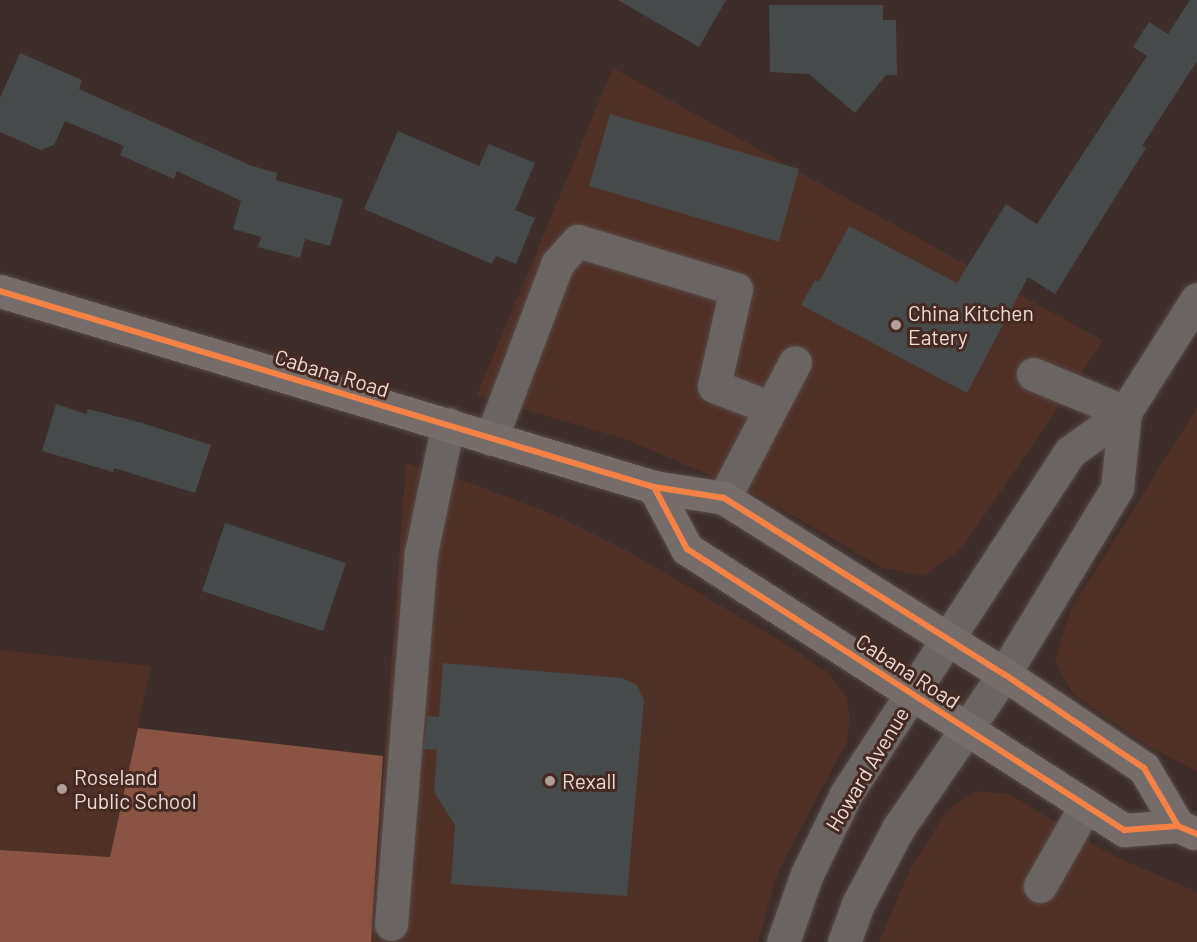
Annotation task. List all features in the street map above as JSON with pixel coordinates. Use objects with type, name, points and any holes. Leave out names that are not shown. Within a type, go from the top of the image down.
[{"type":"main road","name":"Cabana Road","points":[[0,291],[654,487],[724,498],[1004,674],[1144,768],[1187,830]]},
{"type":"main road","name":"Cabana Road","points":[[654,487],[687,549],[1124,830],[1187,830]]},
{"type":"street","points":[[492,439],[557,264],[578,241],[736,289],[714,386],[771,408]]},
{"type":"street","name":"Howard Avenue","points":[[783,942],[807,874],[846,794],[1070,452],[1125,412],[1197,299]]},
{"type":"street","points":[[724,498],[795,362]]},
{"type":"street","points":[[1033,374],[1125,412]]},
{"type":"street","name":"Howard Avenue","points":[[844,942],[858,903],[899,827],[1004,674],[1117,488],[1125,412]]},
{"type":"street","points":[[391,924],[395,858],[415,828],[429,673],[412,655],[421,553],[448,424]]},
{"type":"street","points":[[1040,886],[1086,805]]},
{"type":"shaded area","points":[[613,68],[1103,341],[962,548],[924,576],[883,568],[759,496],[628,440],[477,395]]},
{"type":"shaded area","points":[[1197,408],[1197,771],[1150,747],[1073,694],[1055,661],[1071,609]]},
{"type":"shaded area","points":[[406,463],[468,482],[557,516],[628,551],[797,651],[830,675],[847,698],[850,720],[847,741],[777,874],[758,942],[371,942]]},
{"type":"shaded area","name":"Roseland Public School","points":[[0,650],[151,666],[110,857],[0,850]]},
{"type":"shaded area","points":[[138,728],[383,756],[371,942],[0,942],[0,850],[110,857]]},
{"type":"shaded area","points":[[975,791],[1009,794],[1109,854],[1197,892],[1197,942],[879,942],[910,870],[946,812]]},
{"type":"building","points":[[618,0],[726,0],[699,47]]},
{"type":"building","points":[[1190,0],[1197,0],[1197,61],[1142,146],[1146,148],[1055,294],[1028,277],[967,393],[801,305],[815,280],[819,282],[849,226],[957,283],[1006,204],[1037,224],[1147,56],[1133,47],[1149,22],[1168,34]]},
{"type":"building","points":[[769,5],[883,5],[883,20],[896,20],[897,75],[886,75],[855,113],[809,74],[770,72]]},
{"type":"building","points":[[20,53],[82,80],[79,89],[252,166],[277,173],[276,180],[343,199],[330,246],[305,239],[300,258],[258,247],[261,237],[233,229],[241,201],[177,171],[174,179],[120,155],[124,146],[65,121],[54,145],[41,150],[0,132],[0,98]]},
{"type":"building","points":[[610,114],[799,169],[779,242],[589,186]]},
{"type":"building","points":[[398,131],[479,166],[489,144],[535,163],[515,210],[535,218],[516,264],[496,256],[492,264],[364,209]]},
{"type":"building","points":[[56,404],[86,414],[88,409],[142,423],[211,445],[195,493],[114,468],[113,472],[42,451]]},
{"type":"building","points":[[225,523],[346,563],[323,631],[202,591]]},
{"type":"building","points":[[443,663],[622,678],[637,685],[644,700],[627,896],[451,884],[455,825],[434,792],[437,750],[424,749],[427,716],[439,717]]},
{"type":"cycle path","points":[[0,291],[654,487],[724,498],[1004,674],[1144,768],[1178,826]]},
{"type":"cycle path","points":[[654,487],[687,549],[1124,830],[1178,826],[1197,834]]},
{"type":"place","name":"China Kitchen Eatery","points":[[896,325]]},
{"type":"place","name":"Rexall","points":[[550,781]]},
{"type":"place","name":"Roseland Public School","points":[[62,789]]}]
